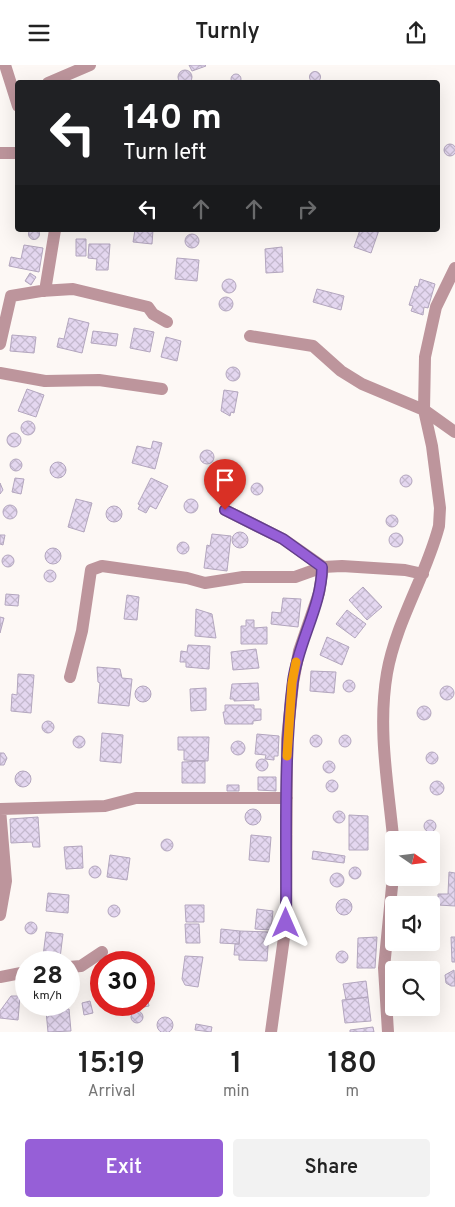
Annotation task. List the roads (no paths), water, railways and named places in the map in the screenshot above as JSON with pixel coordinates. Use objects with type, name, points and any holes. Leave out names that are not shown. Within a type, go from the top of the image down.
[{"type":"street","points":[[5,65],[15,96]]},
{"type":"street","points":[[55,80],[90,65]]},
{"type":"street","points":[[0,153],[15,153]]},
{"type":"street","points":[[45,291],[55,232]]},
{"type":"street","points":[[392,831],[383,742],[385,688],[392,655],[439,526],[440,508],[424,410],[425,357],[436,307],[455,268]]},
{"type":"street","points":[[0,344],[6,297],[45,291],[73,289],[148,307],[153,314],[167,322]]},
{"type":"street","points":[[250,336],[312,346],[342,371],[362,384],[424,410],[455,431]]},
{"type":"street","points":[[0,373],[45,381],[99,380],[162,389]]},
{"type":"street","points":[[225,510],[283,539],[322,567]]},
{"type":"street","points":[[70,677],[82,631],[91,570],[95,567],[102,566],[187,578],[205,583],[243,577],[300,577],[322,567],[378,568],[423,574]]},
{"type":"street","points":[[271,1032],[286,923],[288,739],[295,667],[319,593],[322,567]]},
{"type":"street","points":[[0,915],[6,881],[0,809],[105,806],[136,798],[287,798]]},
{"type":"street","points":[[388,1032],[384,968],[392,886]]},
{"type":"street","points":[[0,977],[15,975]]}]
